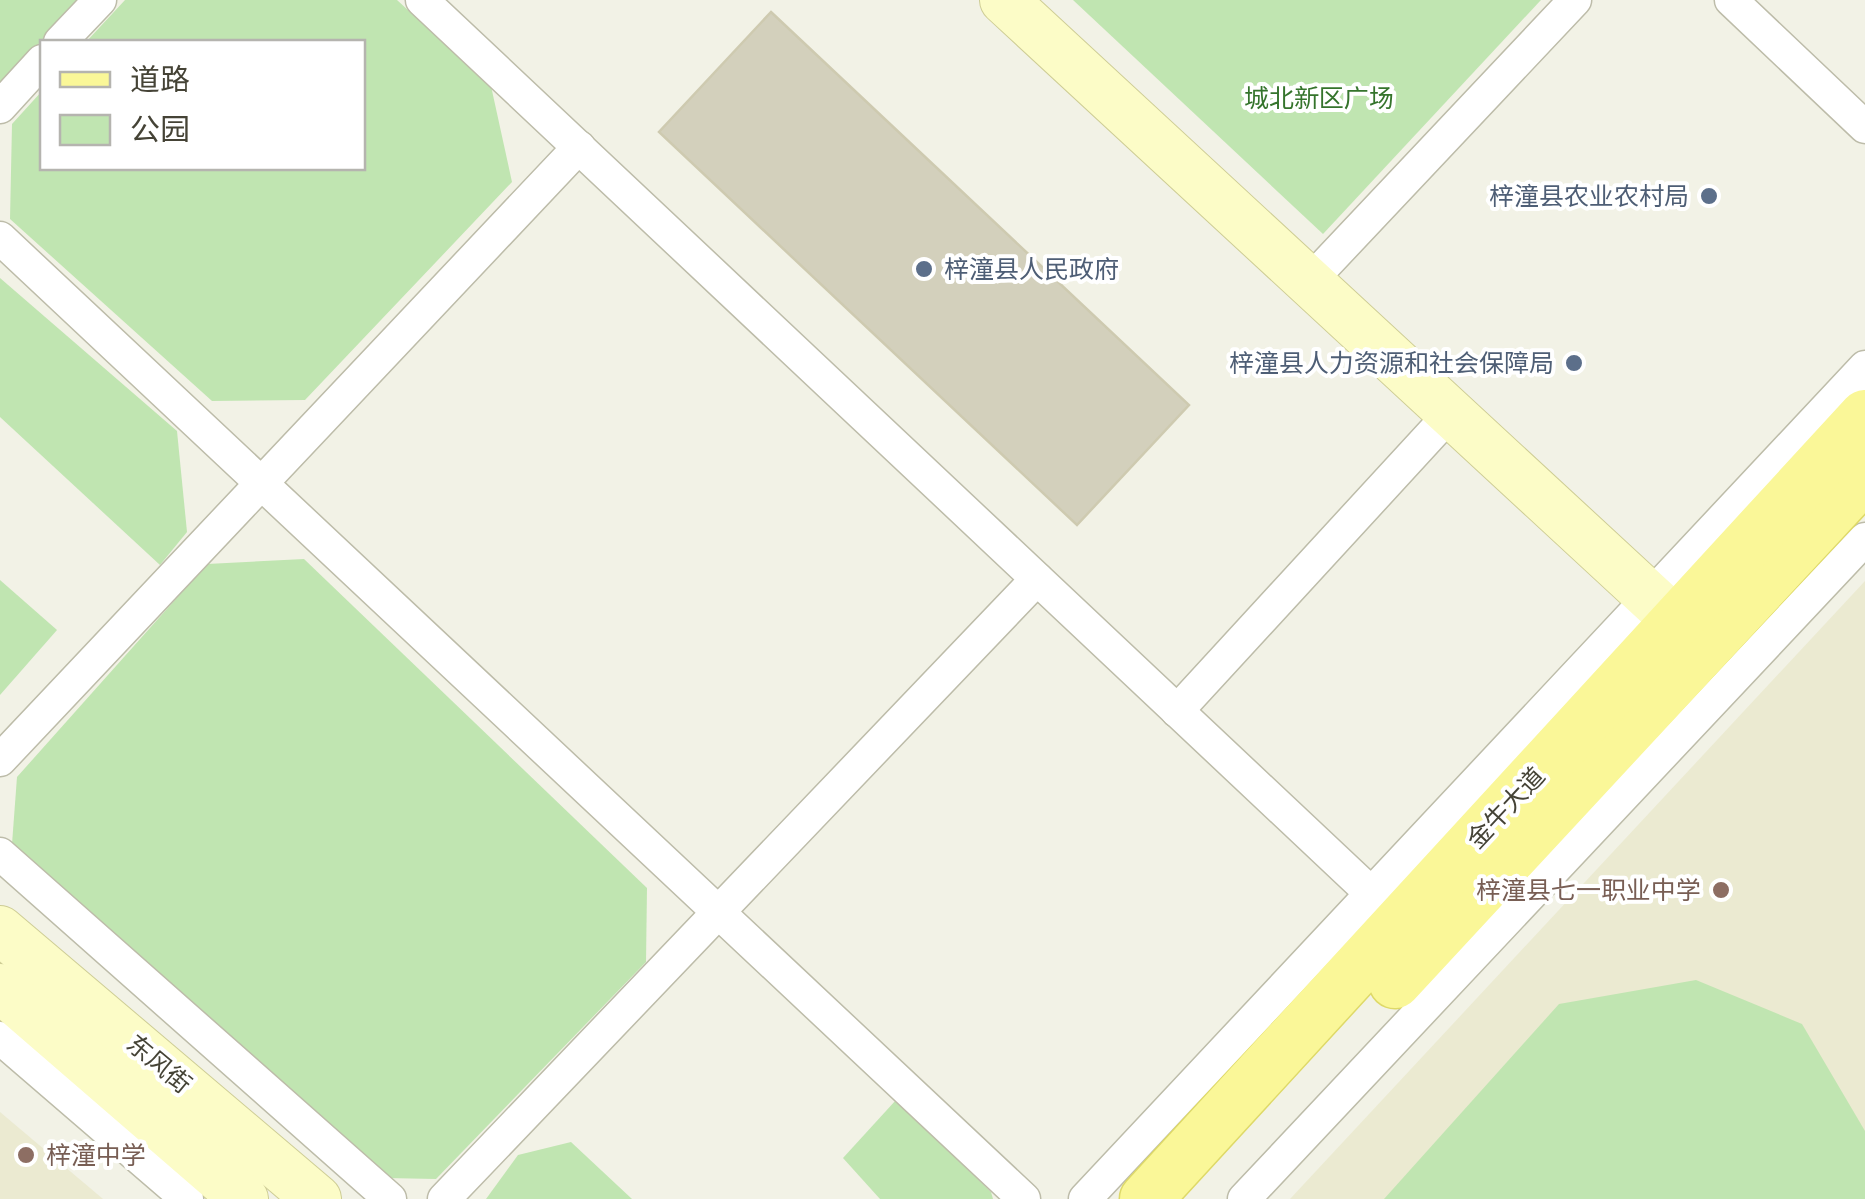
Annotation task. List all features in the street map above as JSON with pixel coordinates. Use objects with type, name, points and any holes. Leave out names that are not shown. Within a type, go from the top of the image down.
[{"type":"main road","name":"金牛大道","points":[[1146,1199],[1865,416]]},
{"type":"main road","name":"金牛大道","points":[[1194,1199],[1678,622],[1865,475]]},
{"type":"street","points":[[62,40],[100,0]]},
{"type":"street","points":[[1004,0],[1678,622]]},
{"type":"street","points":[[1309,282],[1575,0]]},
{"type":"street","points":[[1730,0],[1865,127]]},
{"type":"street","points":[[439,6],[579,147],[1373,896]]},
{"type":"street","points":[[0,107],[40,64]]},
{"type":"street","points":[[0,760],[579,147]]},
{"type":"street","points":[[0,238],[1024,1199]]},
{"type":"street","points":[[1085,1199],[1373,896],[1678,622],[1865,367]]},
{"type":"street","points":[[1178,711],[1451,413]]},
{"type":"street","points":[[1244,1199],[1865,539]]},
{"type":"street","points":[[444,1199],[1037,578]]},
{"type":"street","points":[[0,854],[390,1199]]},
{"type":"street","name":"东风街","points":[[0,930],[317,1199]]},
{"type":"street","name":"东风街","points":[[0,988],[244,1199]]},
{"type":"street","points":[[0,1038],[187,1199]]},
{"type":"shaded area","name":"梓潼县七一职业中学","points":[[1865,581],[1865,1199],[1290,1199]]},
{"type":"shaded area","name":"梓潼中学","points":[[0,1112],[103,1199],[0,1199]]},
{"type":"green space","points":[[0,0],[80,0],[40,40],[0,85]]},
{"type":"green space","points":[[125,0],[397,0],[491,86],[512,182],[305,400],[212,401],[10,219],[12,124],[40,93],[40,170],[365,170],[365,40],[88,40]]},
{"type":"green space","name":"城北新区广场","points":[[1073,0],[1541,0],[1323,234]]},
{"type":"green space","points":[[0,278],[177,431],[187,532],[160,565],[0,417]]},
{"type":"green space","points":[[304,559],[647,888],[646,962],[436,1179],[385,1178],[12,844],[17,777],[207,564]]},
{"type":"green space","points":[[0,580],[57,630],[0,695]]},
{"type":"green space","points":[[1696,980],[1802,1024],[1865,1131],[1865,1199],[1384,1199],[1559,1004]]},
{"type":"green space","points":[[896,1100],[991,1192],[993,1199],[880,1199],[843,1158]]},
{"type":"green space","points":[[571,1142],[632,1199],[486,1199],[518,1155]]},
{"type":"building","name":"梓潼县人民政府","points":[[771,12],[1189,405],[1077,525],[659,132]]},
{"type":"place","name":"梓潼县农业农村局","points":[[1709,196]]},
{"type":"place","name":"梓潼县人民政府","points":[[924,269]]},
{"type":"place","name":"梓潼县人力资源和社会保障局","points":[[1574,363]]},
{"type":"place","name":"梓潼县七一职业中学","points":[[1721,890]]},
{"type":"place","name":"梓潼中学","points":[[26,1155]]}]
